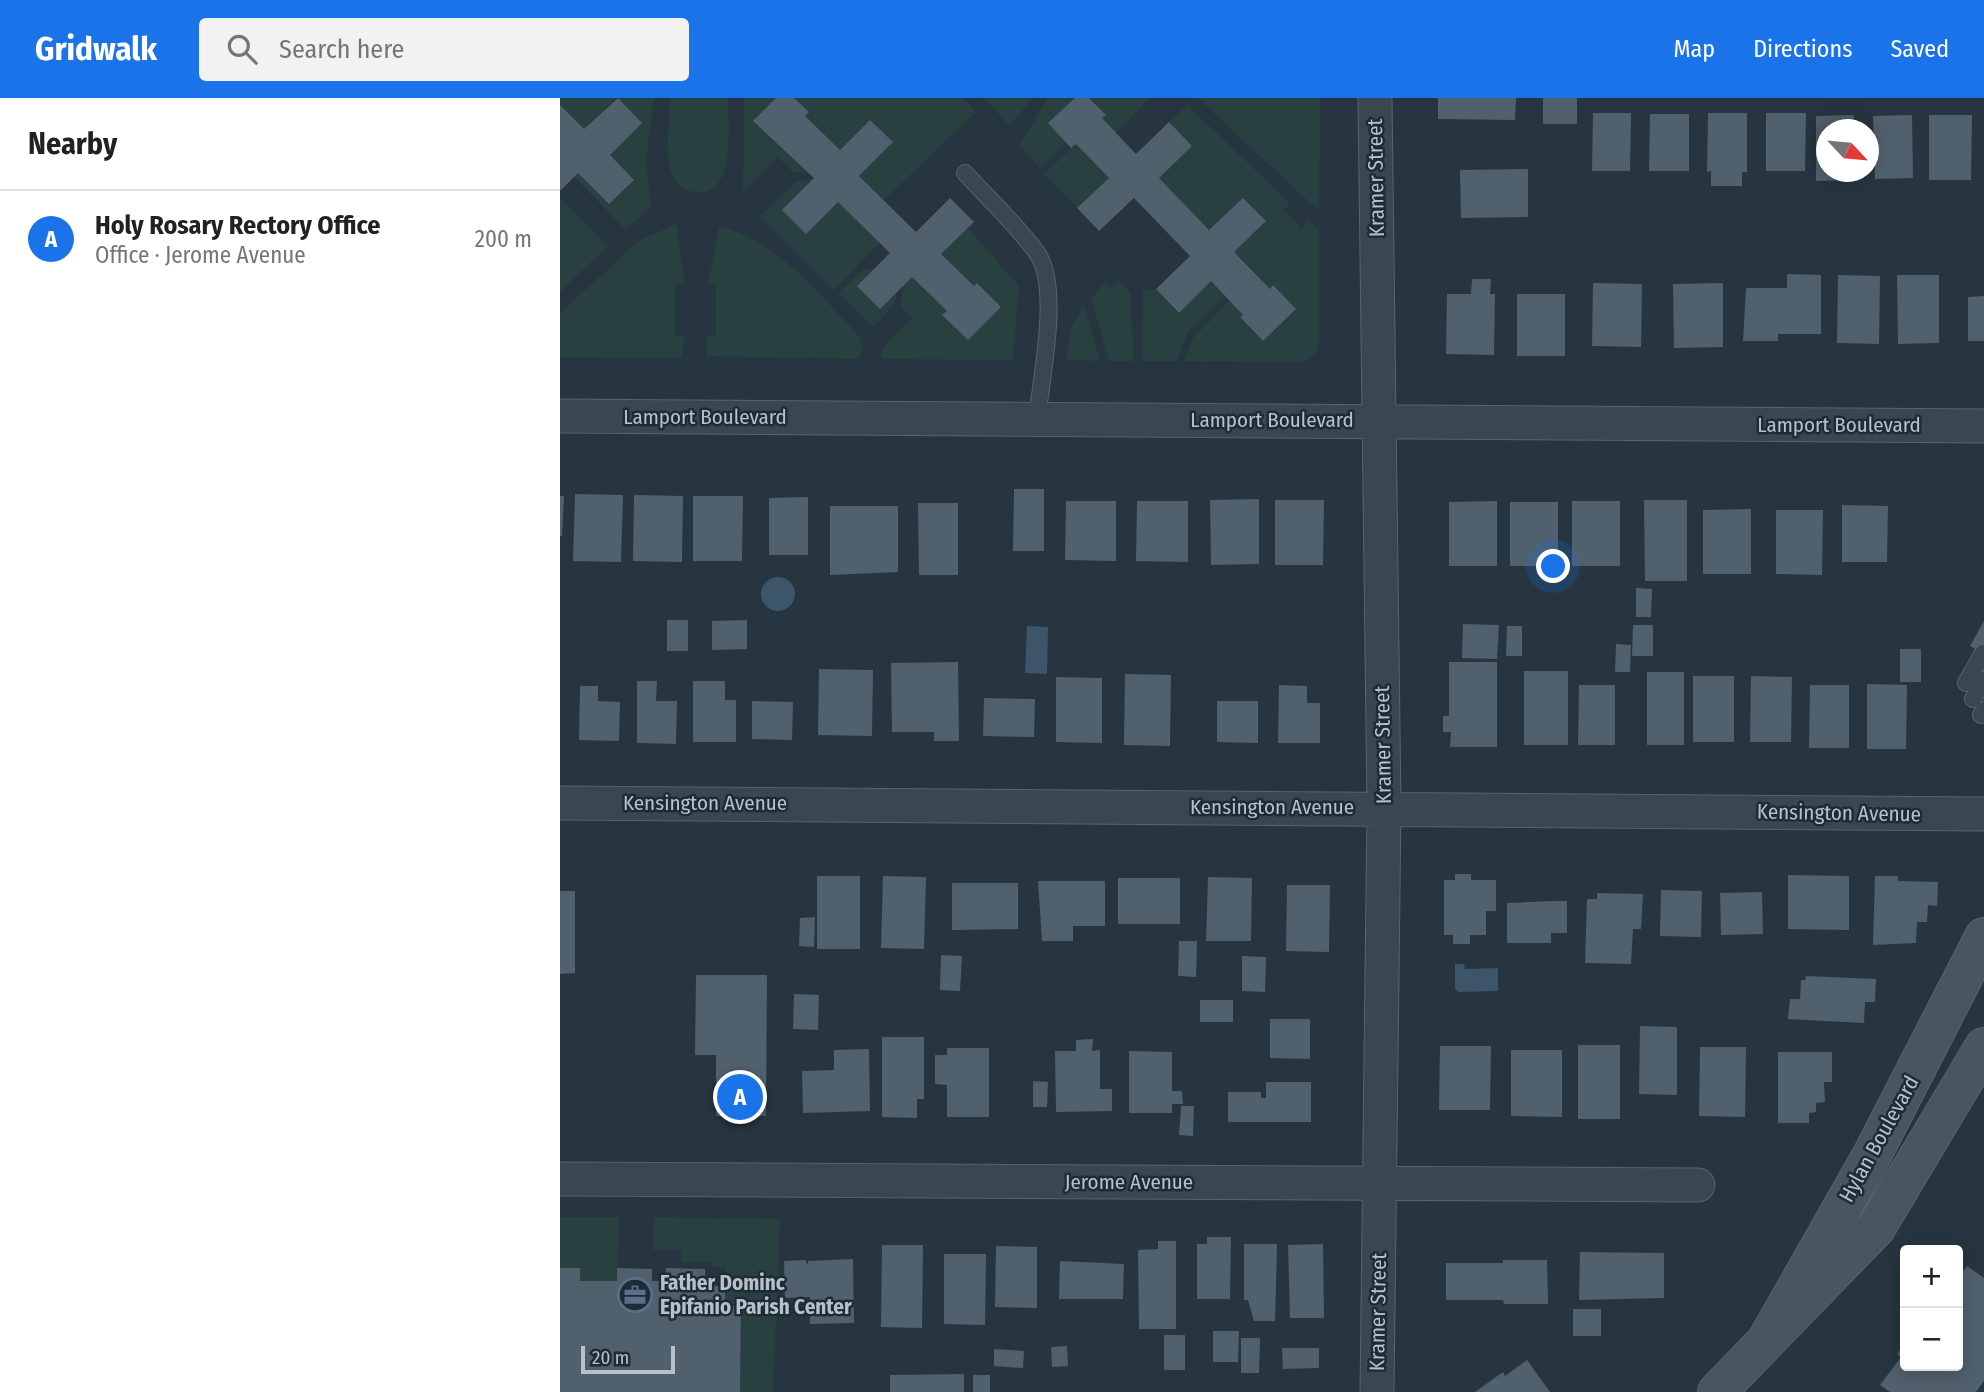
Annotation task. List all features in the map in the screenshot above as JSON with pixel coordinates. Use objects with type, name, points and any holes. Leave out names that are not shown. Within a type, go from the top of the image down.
[{"type":"street","name":"Kramer Street","points":[[1375,98],[1384,808],[1377,1392]]},
{"type":"street","name":"Lamport Boulevard","points":[[560,416],[1984,426]]},
{"type":"street","name":"Kensington Avenue","points":[[560,803],[1984,814]]},
{"type":"street","name":"Hylan Boulevard","points":[[1768,1338],[1878,1144],[1984,937]]},
{"type":"street","name":"Hylan Boulevard","points":[[1717,1392],[1876,1228],[1984,1046]]},
{"type":"street","name":"Jerome Avenue","points":[[560,1179],[1698,1185]]},
{"type":"lane","points":[[965,173],[1039,255],[1047,279],[1048,308],[1037,419]]},
{"type":"lane","points":[[1976,702],[1983,653]]},
{"type":"lane","points":[[1976,702],[1984,680]]},
{"type":"green space","points":[[560,98],[616,98],[584,129],[560,105]]},
{"type":"green space","points":[[618,98],[654,98],[646,160],[651,206],[626,230],[574,177],[578,173],[634,180],[610,155],[642,123]]},
{"type":"green space","points":[[670,98],[728,98],[727,159],[716,186],[705,192],[683,188],[671,172],[668,151]]},
{"type":"green space","points":[[744,98],[776,98],[753,122],[808,172],[793,172],[778,157],[743,192]]},
{"type":"green space","points":[[794,98],[964,98],[976,112],[884,200],[859,176],[893,142],[870,120],[840,150],[805,116],[808,112]]},
{"type":"green space","points":[[984,98],[1032,98],[1012,124],[1006,122]]},
{"type":"green space","points":[[1048,98],[1075,98],[1066,142],[1040,168],[1019,146]]},
{"type":"green space","points":[[1089,98],[1150,98],[1116,133],[1102,118],[1105,114]]},
{"type":"green space","points":[[1198,98],[1320,98],[1319,208],[1310,203]]},
{"type":"green space","points":[[1187,105],[1290,203],[1284,210],[1301,228],[1309,220],[1319,231],[1319,341],[1316,352],[1301,362],[1184,361],[1193,338],[1230,300],[1243,315],[1240,318],[1263,341],[1296,309],[1274,285],[1270,289],[1234,252],[1266,221],[1244,198],[1209,230],[1159,178],[1192,146],[1169,122]]},
{"type":"green space","points":[[1076,144],[1109,178],[1077,208],[1044,174]]},
{"type":"green space","points":[[812,180],[783,210],[806,233],[838,202],[880,243],[834,290],[760,216],[796,181]]},
{"type":"green space","points":[[560,198],[608,246],[560,292]]},
{"type":"green space","points":[[676,224],[685,285],[675,285],[675,336],[685,337],[682,358],[560,357],[560,313],[640,240]]},
{"type":"green space","points":[[719,226],[761,244],[797,271],[860,337],[863,351],[857,359],[706,356],[707,336],[716,336],[716,285],[708,285]]},
{"type":"green space","points":[[968,228],[1019,286],[1013,360],[884,359],[881,355],[884,346],[912,319],[901,307],[903,285],[912,277],[947,311],[942,315],[968,340],[1001,307],[978,283],[974,286],[941,254]]},
{"type":"green space","points":[[874,269],[858,286],[896,292],[895,304],[873,327],[838,293],[863,270]]},
{"type":"green space","points":[[1119,280],[1130,293],[1134,361],[1109,361],[1091,298],[1106,282],[1112,288]]},
{"type":"green space","points":[[1211,281],[1225,295],[1188,332],[1177,361],[1142,361],[1143,290],[1156,289],[1178,312]]},
{"type":"green space","points":[[1084,304],[1100,361],[1066,360],[1071,328]]},
{"type":"green space","points":[[560,1217],[619,1217],[617,1281],[580,1281],[580,1268],[560,1268]]},
{"type":"green space","points":[[654,1217],[780,1219],[773,1392],[740,1392],[741,1307],[725,1306],[726,1267],[712,1267],[711,1262],[681,1262],[681,1250],[653,1250]]},
{"type":"water","points":[[778,577],[790,582],[795,594],[790,606],[778,611],[766,606],[761,594],[766,582]]},
{"type":"water","points":[[1027,626],[1048,627],[1047,674],[1025,673]]},
{"type":"water","points":[[1455,964],[1464,964],[1465,969],[1498,968],[1498,991],[1459,992],[1455,989]]},
{"type":"building","points":[[618,98],[642,123],[610,155],[634,180],[609,204],[578,173],[560,191],[560,105],[584,129]]},
{"type":"building","points":[[776,98],[794,98],[809,112],[805,116],[840,150],[870,120],[893,142],[859,176],[916,232],[950,198],[974,222],[941,254],[974,286],[977,283],[1001,307],[968,340],[942,315],[947,311],[912,277],[880,309],[857,286],[890,253],[838,202],[806,234],[782,210],[814,178],[753,121]]},
{"type":"building","points":[[1075,98],[1089,98],[1106,115],[1102,118],[1136,154],[1169,122],[1192,146],[1159,178],[1209,230],[1243,198],[1266,221],[1234,252],[1270,289],[1273,285],[1296,309],[1263,341],[1211,281],[1179,313],[1156,289],[1190,256],[1134,198],[1099,231],[1077,208],[1109,178],[1076,144],[1071,148],[1048,123]]},
{"type":"building","points":[[1438,98],[1516,98],[1515,120],[1438,119]]},
{"type":"building","points":[[1543,98],[1577,98],[1577,124],[1543,124]]},
{"type":"building","points":[[1593,113],[1631,113],[1630,171],[1592,171]]},
{"type":"building","points":[[1708,113],[1747,113],[1747,172],[1742,172],[1742,186],[1711,186],[1711,171],[1707,172]]},
{"type":"building","points":[[1766,113],[1806,113],[1805,171],[1766,171]]},
{"type":"building","points":[[1650,114],[1689,114],[1689,171],[1649,171]]},
{"type":"building","points":[[1854,115],[1854,119],[1816,119],[1816,116]]},
{"type":"building","points":[[1912,115],[1913,178],[1879,179],[1879,119],[1873,119],[1873,116]]},
{"type":"building","points":[[1929,115],[1972,115],[1971,180],[1929,180]]},
{"type":"building","points":[[1528,169],[1528,217],[1461,218],[1460,170]]},
{"type":"building","points":[[1787,274],[1821,275],[1821,334],[1778,334],[1778,341],[1743,341],[1746,288],[1787,288]]},
{"type":"building","points":[[1838,275],[1880,276],[1879,344],[1837,343]]},
{"type":"building","points":[[1897,275],[1939,275],[1939,343],[1898,344]]},
{"type":"building","points":[[1472,279],[1491,279],[1490,294],[1495,294],[1494,355],[1446,354],[1447,294],[1471,294]]},
{"type":"building","points":[[1593,283],[1642,284],[1641,347],[1592,346]]},
{"type":"building","points":[[1723,283],[1723,347],[1674,348],[1673,284]]},
{"type":"building","points":[[1517,294],[1565,294],[1565,356],[1517,356]]},
{"type":"building","points":[[1984,296],[1984,341],[1968,341],[1968,297]]},
{"type":"building","points":[[1014,489],[1044,489],[1044,551],[1013,551]]},
{"type":"building","points":[[575,494],[623,495],[621,562],[573,561]]},
{"type":"building","points":[[634,495],[683,496],[682,562],[633,561]]},
{"type":"building","points":[[560,496],[564,496],[562,536],[560,536]]},
{"type":"building","points":[[693,496],[743,496],[742,561],[693,561]]},
{"type":"building","points":[[808,497],[808,555],[769,555],[769,498]]},
{"type":"building","points":[[1259,499],[1259,564],[1211,565],[1210,500]]},
{"type":"building","points":[[1275,500],[1324,500],[1323,565],[1275,565]]},
{"type":"building","points":[[1644,500],[1687,500],[1687,581],[1645,581]]},
{"type":"building","points":[[1066,501],[1116,501],[1116,561],[1065,560]]},
{"type":"building","points":[[1137,501],[1188,501],[1188,562],[1136,561]]},
{"type":"building","points":[[1497,501],[1497,566],[1449,566],[1449,502]]},
{"type":"building","points":[[1572,501],[1620,501],[1620,566],[1572,566]]},
{"type":"building","points":[[1510,502],[1558,502],[1558,566],[1510,566]]},
{"type":"building","points":[[918,503],[958,503],[958,575],[919,575]]},
{"type":"building","points":[[1842,505],[1888,506],[1887,562],[1842,562]]},
{"type":"building","points":[[830,506],[898,506],[898,572],[830,575]]},
{"type":"building","points":[[1751,509],[1751,574],[1703,574],[1703,510]]},
{"type":"building","points":[[1776,510],[1823,510],[1822,575],[1776,574]]},
{"type":"building","points":[[1636,588],[1652,589],[1651,617],[1636,617]]},
{"type":"building","points":[[667,620],[688,620],[688,651],[667,651]]},
{"type":"building","points":[[747,620],[747,649],[712,650],[712,621]]},
{"type":"building","points":[[1984,621],[1984,654],[1970,646]]},
{"type":"building","points":[[1463,624],[1499,625],[1497,659],[1462,658]]},
{"type":"building","points":[[1633,625],[1653,625],[1653,656],[1632,656]]},
{"type":"building","points":[[1507,626],[1522,626],[1522,656],[1506,656]]},
{"type":"building","points":[[1616,644],[1631,645],[1630,672],[1615,672]]},
{"type":"building","points":[[1900,649],[1921,649],[1921,682],[1900,682]]},
{"type":"building","points":[[958,662],[959,741],[934,741],[934,732],[892,732],[891,663]]},
{"type":"building","points":[[1449,662],[1497,662],[1497,747],[1450,747],[1451,732],[1443,732],[1443,716],[1449,716]]},
{"type":"building","points":[[819,669],[873,670],[872,736],[818,735]]},
{"type":"building","points":[[1524,671],[1568,671],[1568,745],[1524,745]]},
{"type":"building","points":[[1647,672],[1684,672],[1684,745],[1647,745]]},
{"type":"building","points":[[1125,674],[1171,675],[1170,746],[1124,745]]},
{"type":"building","points":[[1693,676],[1734,676],[1734,742],[1693,742]]},
{"type":"building","points":[[1751,676],[1792,677],[1791,742],[1750,742]]},
{"type":"building","points":[[1056,677],[1102,678],[1102,743],[1056,742]]},
{"type":"building","points":[[637,681],[657,681],[656,701],[677,701],[676,744],[637,743]]},
{"type":"building","points":[[693,681],[725,681],[725,700],[736,700],[736,742],[693,742]]},
{"type":"building","points":[[1867,684],[1907,685],[1906,749],[1867,749]]},
{"type":"building","points":[[1279,685],[1307,686],[1307,703],[1320,703],[1320,743],[1278,743]]},
{"type":"building","points":[[1579,685],[1615,685],[1615,745],[1578,745]]},
{"type":"building","points":[[1810,685],[1849,685],[1849,748],[1809,748]]},
{"type":"building","points":[[580,686],[598,686],[598,701],[620,702],[619,741],[579,740]]},
{"type":"building","points":[[984,698],[1035,699],[1034,737],[983,736]]},
{"type":"building","points":[[752,701],[793,702],[792,740],[752,739]]},
{"type":"building","points":[[1217,701],[1258,701],[1258,743],[1217,742]]},
{"type":"building","points":[[1455,874],[1471,874],[1471,880],[1496,880],[1496,911],[1486,911],[1486,935],[1470,935],[1470,944],[1453,944],[1453,935],[1444,935],[1444,880],[1455,880]]},
{"type":"building","points":[[1788,875],[1849,876],[1849,930],[1788,929]]},
{"type":"building","points":[[817,876],[860,876],[860,949],[817,949]]},
{"type":"building","points":[[883,876],[926,877],[924,949],[881,948]]},
{"type":"building","points":[[1875,876],[1898,876],[1898,881],[1938,882],[1937,906],[1928,905],[1927,922],[1917,922],[1916,943],[1873,945]]},
{"type":"building","points":[[1208,877],[1252,878],[1251,941],[1206,941]]},
{"type":"building","points":[[1118,878],[1180,878],[1180,924],[1118,924]]},
{"type":"building","points":[[1038,881],[1105,881],[1105,926],[1073,926],[1073,941],[1042,941]]},
{"type":"building","points":[[952,883],[1018,883],[1018,929],[952,930]]},
{"type":"building","points":[[1287,885],[1330,885],[1329,952],[1286,951]]},
{"type":"building","points":[[1661,890],[1702,891],[1701,937],[1660,936]]},
{"type":"building","points":[[560,891],[575,891],[575,973],[560,974]]},
{"type":"building","points":[[1762,892],[1763,934],[1721,935],[1720,893]]},
{"type":"building","points":[[1597,893],[1643,894],[1641,929],[1633,929],[1631,964],[1585,963],[1587,899],[1597,899]]},
{"type":"building","points":[[1567,901],[1567,933],[1551,933],[1551,943],[1507,943],[1507,903]]},
{"type":"building","points":[[815,917],[814,947],[799,946],[800,918]]},
{"type":"building","points":[[1179,941],[1197,941],[1196,977],[1178,976]]},
{"type":"building","points":[[941,955],[962,956],[960,991],[940,990]]},
{"type":"building","points":[[1242,956],[1266,957],[1265,992],[1242,991]]},
{"type":"building","points":[[696,975],[767,975],[766,1116],[716,1116],[716,1055],[695,1055]]},
{"type":"building","points":[[1806,976],[1876,979],[1875,1002],[1865,1002],[1864,1023],[1788,1019],[1790,999],[1800,999],[1801,980],[1805,980]]},
{"type":"building","points":[[794,994],[819,995],[818,1030],[793,1029]]},
{"type":"building","points":[[1200,1000],[1233,1000],[1233,1022],[1200,1022]]},
{"type":"building","points":[[1270,1019],[1310,1019],[1310,1059],[1270,1058]]},
{"type":"building","points":[[1640,1026],[1677,1027],[1677,1095],[1639,1094]]},
{"type":"building","points":[[882,1037],[924,1037],[924,1099],[917,1099],[917,1118],[882,1117]]},
{"type":"building","points":[[1093,1039],[1092,1051],[1100,1050],[1100,1089],[1112,1089],[1112,1111],[1056,1112],[1055,1051],[1076,1051],[1076,1040]]},
{"type":"building","points":[[1578,1045],[1620,1045],[1620,1119],[1578,1119]]},
{"type":"building","points":[[1440,1046],[1491,1046],[1490,1110],[1439,1110]]},
{"type":"building","points":[[1700,1047],[1746,1047],[1745,1117],[1699,1116]]},
{"type":"building","points":[[947,1048],[989,1048],[989,1117],[947,1117],[947,1085],[935,1084],[935,1055],[947,1055]]},
{"type":"building","points":[[869,1049],[870,1111],[803,1113],[802,1071],[834,1070],[834,1050]]},
{"type":"building","points":[[1511,1050],[1562,1050],[1562,1117],[1511,1116]]},
{"type":"building","points":[[1129,1051],[1172,1052],[1172,1091],[1182,1091],[1183,1104],[1172,1104],[1172,1113],[1129,1113]]},
{"type":"building","points":[[1778,1052],[1832,1052],[1832,1082],[1824,1082],[1825,1102],[1816,1103],[1816,1112],[1809,1113],[1809,1123],[1778,1123]]},
{"type":"building","points":[[1033,1081],[1048,1082],[1047,1107],[1033,1107]]},
{"type":"building","points":[[1266,1082],[1311,1082],[1311,1122],[1228,1122],[1228,1092],[1261,1092],[1261,1098],[1266,1098]]},
{"type":"building","points":[[1181,1106],[1194,1106],[1193,1136],[1179,1135]]},
{"type":"building","points":[[1207,1237],[1231,1237],[1230,1299],[1197,1299],[1197,1244],[1207,1244]]},
{"type":"building","points":[[1158,1241],[1176,1241],[1176,1329],[1139,1329],[1138,1250],[1158,1249]]},
{"type":"building","points":[[1244,1244],[1277,1244],[1275,1321],[1254,1321],[1248,1300],[1244,1300]]},
{"type":"building","points":[[1323,1244],[1324,1318],[1290,1318],[1288,1245]]},
{"type":"building","points":[[882,1245],[923,1245],[922,1328],[881,1327]]},
{"type":"building","points":[[996,1246],[1037,1247],[1037,1308],[995,1307]]},
{"type":"building","points":[[1580,1252],[1664,1253],[1664,1298],[1579,1300]]},
{"type":"building","points":[[944,1254],[986,1254],[985,1325],[944,1324]]},
{"type":"building","points":[[853,1259],[854,1323],[810,1324],[810,1297],[785,1298],[784,1261],[805,1260],[808,1265],[808,1261]]},
{"type":"building","points":[[1503,1260],[1547,1260],[1548,1304],[1504,1304],[1503,1300],[1446,1300],[1446,1263],[1503,1263]]},
{"type":"building","points":[[1060,1261],[1124,1264],[1123,1299],[1059,1299]]},
{"type":"building","points":[[1967,1266],[1984,1278],[1984,1381],[1976,1392],[1890,1392],[1880,1385],[1900,1358],[1900,1371],[1963,1371],[1963,1271]]},
{"type":"building","points":[[560,1268],[580,1268],[580,1281],[617,1281],[617,1268],[652,1269],[652,1281],[666,1281],[666,1268],[705,1269],[705,1286],[725,1286],[725,1306],[741,1306],[740,1392],[560,1392]]},
{"type":"building","points":[[1573,1309],[1601,1309],[1601,1336],[1573,1336]]},
{"type":"building","points":[[1213,1331],[1239,1331],[1238,1362],[1213,1362]]},
{"type":"building","points":[[1164,1335],[1185,1335],[1185,1370],[1164,1370]]},
{"type":"building","points":[[1241,1338],[1260,1338],[1259,1373],[1241,1373]]},
{"type":"building","points":[[1067,1346],[1068,1366],[1052,1367],[1051,1347]]},
{"type":"building","points":[[1282,1348],[1319,1348],[1319,1368],[1283,1369]]},
{"type":"building","points":[[994,1349],[1024,1351],[1023,1368],[994,1366]]},
{"type":"building","points":[[1527,1360],[1550,1392],[1475,1392],[1503,1372],[1505,1376]]},
{"type":"building","points":[[964,1374],[964,1392],[890,1392],[890,1375]]},
{"type":"building","points":[[973,1375],[990,1375],[990,1392],[973,1392]]},
{"type":"place","name":"Holy Rosary Rectory Office","points":[[740,1097]]},
{"type":"place","name":"Father Dominc Epifanio Parish Center","points":[[635,1295]]}]
